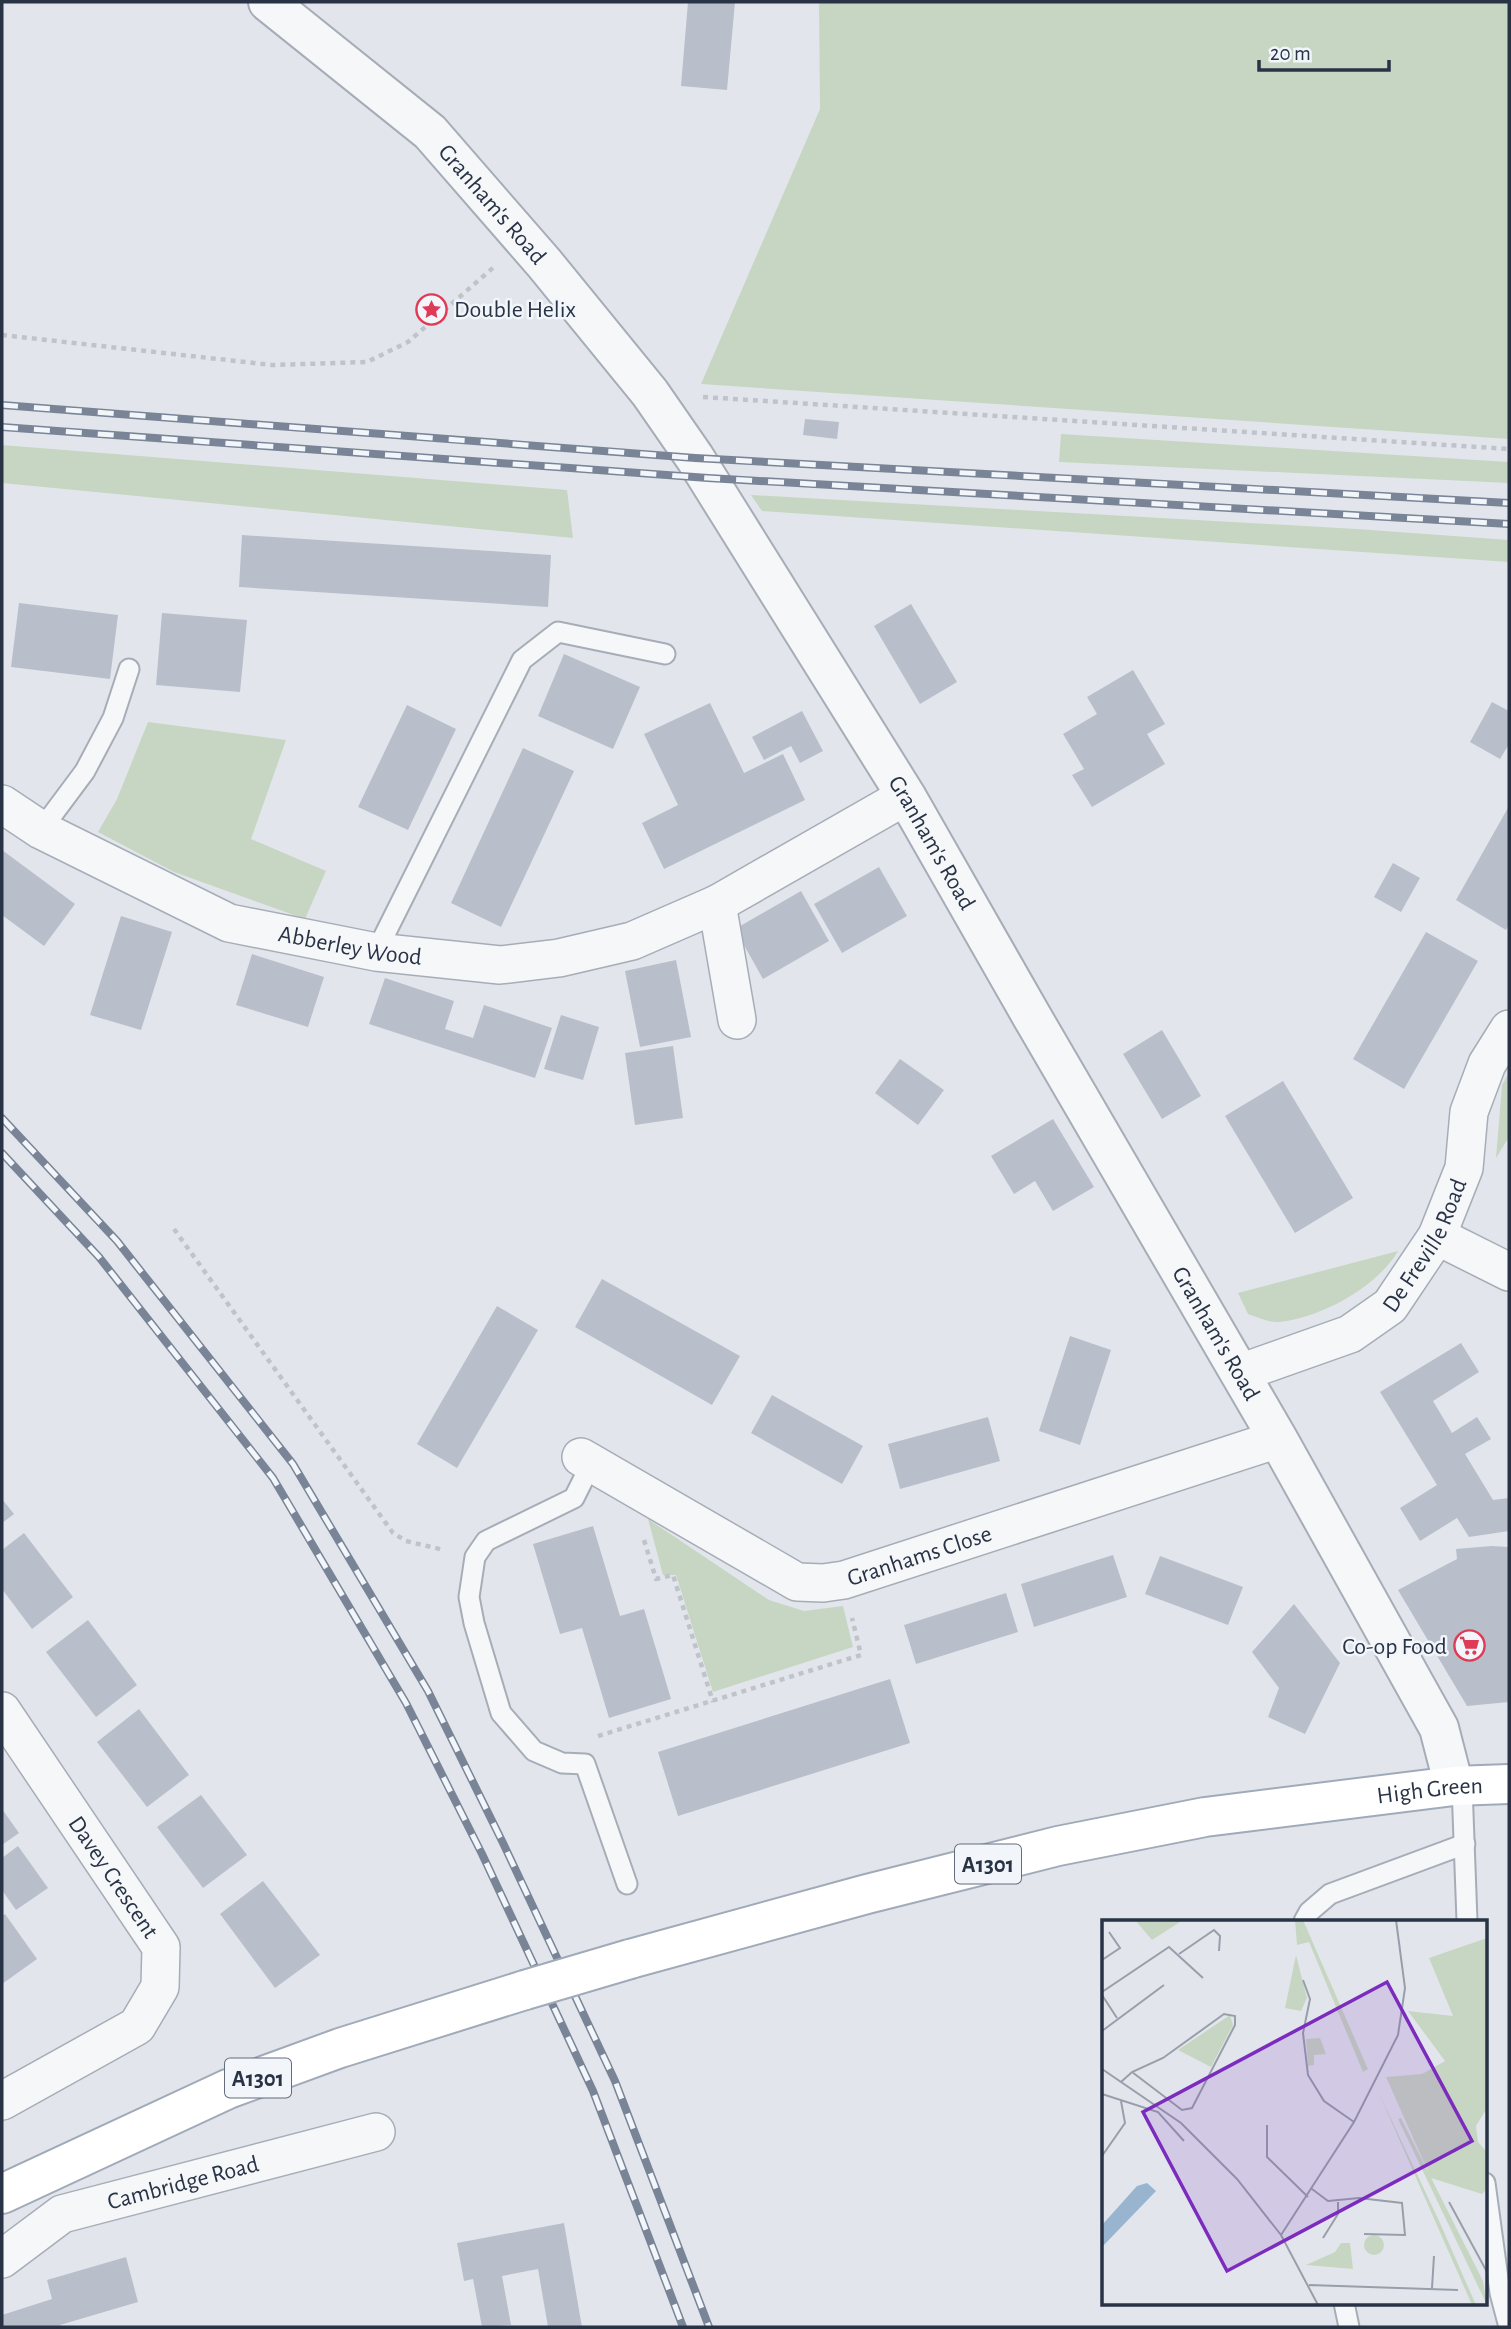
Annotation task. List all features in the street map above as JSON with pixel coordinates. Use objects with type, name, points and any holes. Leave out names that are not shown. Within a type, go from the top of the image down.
[{"type":"main road","name":"High Green","points":[[2,2194],[228,2090],[340,2048],[630,1959],[867,1894],[1058,1846],[1205,1817],[1458,1786],[1509,1784]]},
{"type":"street","name":"Granham's Road","points":[[268,2],[430,132],[544,263],[650,394],[708,478],[906,796],[1278,1439],[1439,1728],[1458,1786]]},
{"type":"street","name":"Abberley Wood","points":[[2,804],[41,830],[229,923],[376,952],[500,965],[559,958],[632,941],[717,904],[906,796]]},
{"type":"street","points":[[717,904],[737,1020]]},
{"type":"street","name":"De Freville Road","points":[[1240,1373],[1350,1334],[1390,1306],[1437,1236],[1464,1168],[1469,1112],[1488,1064],[1509,1029]]},
{"type":"street","points":[[1437,1236],[1509,1272]]},
{"type":"street","name":"Granhams Close","points":[[586,1460],[797,1582],[823,1583],[844,1580],[1278,1439]]},
{"type":"street","name":"Davey Crescent","points":[[2,1711],[161,1947],[160,1987],[137,2026],[2,2101]]},
{"type":"street","name":"Cambridge Road","points":[[2,2259],[62,2214],[376,2132]]},
{"type":"lane","points":[[376,952],[522,660],[558,632],[665,654]]},
{"type":"lane","points":[[41,830],[85,771],[113,718],[129,669]]},
{"type":"lane","points":[[586,1460],[574,1498],[486,1541],[475,1556],[469,1597],[501,1713],[534,1751],[562,1763],[585,1764],[627,1884]]},
{"type":"lane","points":[[1458,1786],[1465,1844],[1467,1920]]},
{"type":"lane","points":[[1305,1920],[1309,1912],[1329,1894],[1465,1844]]},
{"type":"lane","points":[[1486,2190],[1500,2293],[1509,2327]]},
{"type":"lane","points":[[1344,2304],[1349,2327]]},
{"type":"path","points":[[2,335],[272,365],[367,362],[408,342],[503,259]]},
{"type":"path","points":[[650,394],[1509,449]]},
{"type":"path","points":[[174,1229],[393,1533],[406,1541],[475,1556]]},
{"type":"path","points":[[636,1489],[632,1502],[656,1579],[673,1575],[713,1702]]},
{"type":"path","points":[[585,1764],[593,1738],[861,1655],[844,1580]]},
{"type":"green space","points":[[819,2],[1509,2],[1509,439],[701,384],[820,109]]},
{"type":"green space","points":[[1061,434],[1509,462],[1509,483],[1059,462]]},
{"type":"green space","points":[[2,445],[567,490],[573,538],[2,483]]},
{"type":"green space","points":[[751,495],[1509,540],[1509,562],[762,511]]},
{"type":"green space","points":[[148,722],[286,740],[251,839],[326,871],[305,919],[174,872],[98,832],[117,799]]},
{"type":"green space","points":[[1509,1073],[1509,1137],[1496,1158],[1502,1085]]},
{"type":"green space","points":[[1398,1251],[1389,1264],[1362,1288],[1330,1307],[1295,1319],[1275,1322],[1248,1314],[1238,1293]]},
{"type":"green space","points":[[648,1519],[769,1600],[804,1611],[843,1606],[853,1647],[713,1692],[676,1575],[663,1575]]},
{"type":"building","points":[[688,2],[735,2],[727,90],[681,86]]},
{"type":"building","points":[[805,419],[839,422],[837,439],[803,435]]},
{"type":"building","points":[[242,535],[551,555],[548,607],[239,587]]},
{"type":"building","points":[[19,603],[118,615],[110,679],[11,667]]},
{"type":"building","points":[[911,604],[957,682],[920,704],[874,626]]},
{"type":"building","points":[[162,613],[247,620],[240,692],[156,685]]},
{"type":"building","points":[[564,654],[640,687],[613,749],[538,716]]},
{"type":"building","points":[[1133,670],[1165,724],[1147,734],[1165,764],[1092,807],[1072,775],[1084,769],[1063,734],[1097,714],[1087,697]]},
{"type":"building","points":[[1492,702],[1509,711],[1509,744],[1500,759],[1470,742]]},
{"type":"building","points":[[710,703],[744,773],[783,754],[805,800],[664,869],[642,823],[678,805],[644,734]]},
{"type":"building","points":[[407,705],[456,729],[408,830],[358,807]]},
{"type":"building","points":[[802,711],[823,751],[800,763],[791,746],[764,760],[752,737]]},
{"type":"building","points":[[523,748],[574,771],[501,927],[451,903]]},
{"type":"building","points":[[1509,806],[1509,924],[1506,930],[1456,900]]},
{"type":"building","points":[[2,850],[75,904],[44,946],[2,915]]},
{"type":"building","points":[[1393,863],[1420,878],[1401,912],[1374,897]]},
{"type":"building","points":[[879,867],[907,916],[842,953],[814,904]]},
{"type":"building","points":[[801,891],[829,941],[763,979],[735,929]]},
{"type":"building","points":[[121,916],[172,932],[141,1030],[90,1015]]},
{"type":"building","points":[[1426,932],[1478,961],[1404,1089],[1353,1059]]},
{"type":"building","points":[[252,954],[324,977],[308,1027],[236,1005]]},
{"type":"building","points":[[676,960],[691,1037],[640,1047],[625,971]]},
{"type":"building","points":[[385,978],[454,1001],[445,1029],[473,1038],[484,1005],[552,1028],[535,1078],[369,1024]]},
{"type":"building","points":[[561,1015],[599,1027],[583,1080],[544,1069]]},
{"type":"building","points":[[1162,1030],[1201,1096],[1162,1119],[1123,1054]]},
{"type":"building","points":[[673,1046],[683,1118],[635,1125],[625,1053]]},
{"type":"building","points":[[900,1059],[944,1090],[918,1125],[875,1093]]},
{"type":"building","points":[[1283,1081],[1353,1198],[1295,1233],[1225,1116]]},
{"type":"building","points":[[1053,1119],[1094,1187],[1053,1211],[1035,1181],[1014,1194],[991,1156]]},
{"type":"building","points":[[602,1279],[740,1356],[712,1405],[575,1327]]},
{"type":"building","points":[[497,1306],[538,1330],[457,1468],[417,1444]]},
{"type":"building","points":[[1070,1336],[1111,1350],[1080,1445],[1039,1431]]},
{"type":"building","points":[[1461,1343],[1479,1372],[1433,1401],[1452,1433],[1477,1417],[1491,1439],[1465,1454],[1493,1500],[1509,1498],[1509,1531],[1469,1537],[1457,1518],[1420,1541],[1400,1508],[1437,1485],[1380,1392]]},
{"type":"building","points":[[772,1395],[863,1446],[842,1484],[751,1433]]},
{"type":"building","points":[[988,1417],[1000,1461],[900,1489],[888,1444]]},
{"type":"building","points":[[2,1499],[14,1514],[2,1523]]},
{"type":"building","points":[[593,1526],[620,1616],[644,1609],[671,1699],[609,1718],[582,1628],[560,1634],[533,1544]]},
{"type":"building","points":[[24,1533],[73,1597],[32,1629],[2,1589],[2,1550]]},
{"type":"building","name":"Co-op Food","points":[[1509,1547],[1509,1702],[1467,1706],[1398,1590],[1457,1559],[1456,1549]]},
{"type":"building","points":[[1113,1555],[1127,1597],[1034,1627],[1021,1584]]},
{"type":"building","points":[[1160,1556],[1243,1587],[1228,1625],[1145,1594]]},
{"type":"building","points":[[1006,1593],[1018,1632],[916,1664],[904,1625]]},
{"type":"building","points":[[1294,1604],[1340,1663],[1305,1734],[1268,1717],[1279,1688],[1252,1652]]},
{"type":"building","points":[[88,1620],[137,1685],[96,1717],[46,1652]]},
{"type":"building","points":[[890,1679],[910,1743],[678,1816],[658,1752]]},
{"type":"building","points":[[139,1709],[189,1775],[147,1807],[97,1742]]},
{"type":"building","points":[[201,1795],[247,1855],[203,1888],[157,1827]]},
{"type":"building","points":[[2,1809],[19,1833],[2,1845]]},
{"type":"building","points":[[18,1846],[48,1888],[16,1910],[2,1890],[2,1858]]},
{"type":"building","points":[[263,1881],[320,1955],[275,1988],[220,1914]]},
{"type":"building","points":[[5,1914],[37,1959],[2,1984],[2,1916]]},
{"type":"building","points":[[564,2223],[582,2327],[548,2327],[538,2269],[502,2276],[511,2325],[482,2327],[473,2279],[464,2281],[457,2243]]},
{"type":"building","points":[[126,2257],[138,2302],[60,2325],[61,2327],[2,2327],[2,2315],[52,2299],[47,2280]]},
{"type":"railway","points":[[2,405],[695,458],[1509,503]]},
{"type":"railway","points":[[2,427],[708,478],[1509,524]]},
{"type":"railway","points":[[2,1118],[117,1241],[293,1464],[428,1691],[615,2081],[709,2327]]},
{"type":"railway","points":[[2,1153],[99,1257],[273,1478],[406,1703],[482,1854],[593,2091],[683,2327]]},
{"type":"place","name":"Double Helix","points":[[431,309]]},
{"type":"place","name":"Co-op Food","points":[[1470,1646]]}]
